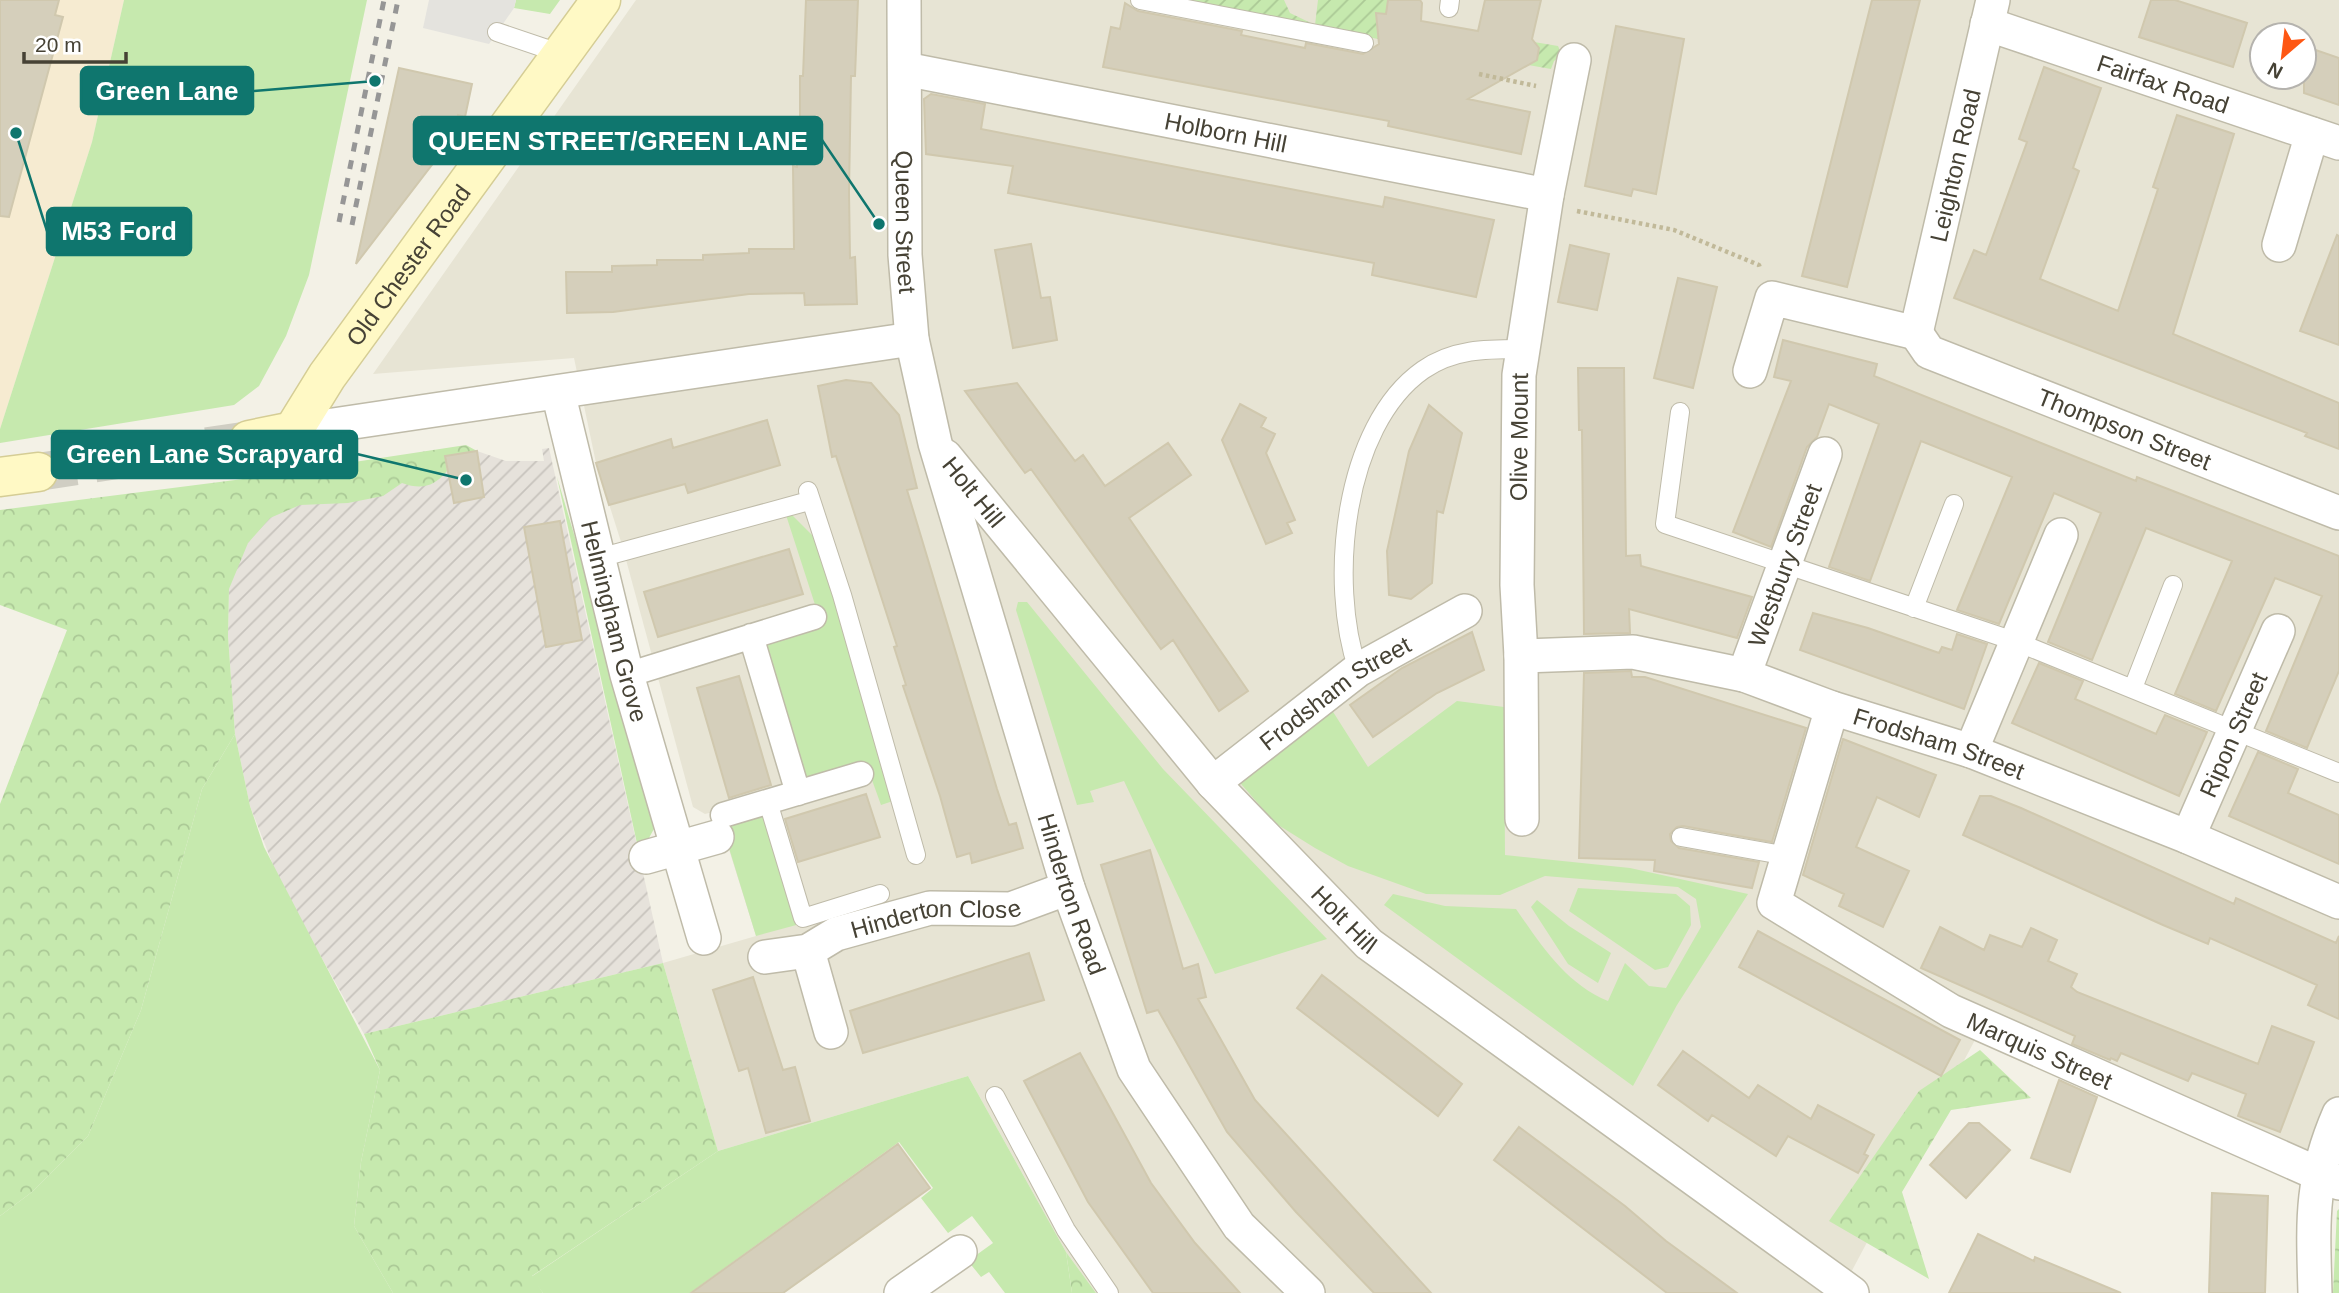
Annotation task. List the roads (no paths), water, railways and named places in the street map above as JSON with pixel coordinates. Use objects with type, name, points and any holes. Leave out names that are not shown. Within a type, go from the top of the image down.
[{"type":"main road","name":"Old Chester Road","points":[[293,431],[327,376],[601,0]]},
{"type":"main road","points":[[249,440],[293,431]]},
{"type":"main road","points":[[0,477],[38,472]]},
{"type":"street","name":"Queen Street","points":[[904,0],[905,255],[912,339],[935,443]]},
{"type":"street","name":"Fairfax Road","points":[[1990,12],[2326,139]]},
{"type":"street","name":"Leighton Road","points":[[1916,333],[1990,12]]},
{"type":"street","name":"Olive Mount","points":[[1522,819],[1521,656],[1517,585],[1520,349],[1574,60]]},
{"type":"street","name":"Holborn Hill","points":[[905,69],[1546,200]]},
{"type":"street","points":[[2279,245],[2326,139]]},
{"type":"street","points":[[1750,370],[1772,298],[1916,333]]},
{"type":"street","name":"Thompson Street","points":[[1916,333],[1929,352],[2339,513]]},
{"type":"street","points":[[293,431],[912,339]]},
{"type":"street","name":"Helmingham Grove","points":[[558,392],[627,675],[662,853],[704,938]]},
{"type":"street","name":"Holt Hill","points":[[935,443],[1213,783],[1369,944],[1852,1293]]},
{"type":"street","name":"Hinderton Road","points":[[935,443],[1068,888],[1134,1069],[1239,1226],[1308,1293]]},
{"type":"street","name":"Westbury Street","points":[[1744,675],[1825,454]]},
{"type":"street","points":[[1971,751],[2061,535]]},
{"type":"street","name":"Frodsham Street","points":[[1213,783],[1358,670],[1465,611]]},
{"type":"street","points":[[627,675],[814,617]]},
{"type":"street","name":"Ripon Street","points":[[2188,837],[2236,733],[2278,631]]},
{"type":"street","points":[[751,636],[798,793]]},
{"type":"street","name":"Frodsham Street","points":[[1521,656],[1633,652],[1744,675],[1832,708],[1971,751],[2188,837],[2339,902]]},
{"type":"street","points":[[1788,856],[1832,708]]},
{"type":"street","points":[[662,853],[768,802],[861,774]]},
{"type":"street","name":"Marquis Street","points":[[1788,856],[1774,903],[1951,1011],[2328,1179]]},
{"type":"street","name":"Hinderton Close","points":[[765,957],[808,951],[836,934],[930,908],[1011,909],[1068,888]]},
{"type":"street","points":[[808,951],[831,1032]]},
{"type":"street","points":[[2315,1293],[2313,1223],[2328,1179],[2339,1114]]},
{"type":"street","points":[[901,1293],[960,1252]]},
{"type":"lane","points":[[1140,0],[1364,43]]},
{"type":"lane","points":[[497,32],[562,54]]},
{"type":"lane","points":[[1358,670],[1349,644],[1343,579],[1349,520],[1366,445],[1379,417],[1398,391],[1425,369],[1458,353],[1483,349],[1520,349]]},
{"type":"lane","points":[[1680,412],[1665,524],[2017,642],[2339,773]]},
{"type":"lane","points":[[599,558],[808,496],[842,595],[916,855]]},
{"type":"lane","points":[[1914,608],[1954,504]]},
{"type":"lane","points":[[2133,688],[2174,585]]},
{"type":"lane","points":[[768,802],[803,918],[880,894]]},
{"type":"lane","points":[[1681,837],[1788,856]]},
{"type":"lane","points":[[995,1097],[1066,1230],[1109,1293]]},
{"type":"tunnel","points":[[38,472],[249,440]]},
{"type":"railway","points":[[339,222],[384,0]]},
{"type":"railway","points":[[352,225],[398,0]]},
{"type":"place","name":"Green Lane","points":[[375,81]]},
{"type":"place","name":"M53 Ford","points":[[16,133]]},
{"type":"place","name":"QUEEN STREET/GREEN LANE","points":[[879,224]]},
{"type":"place","name":"Green Lane Scrapyard","points":[[466,480]]}]
